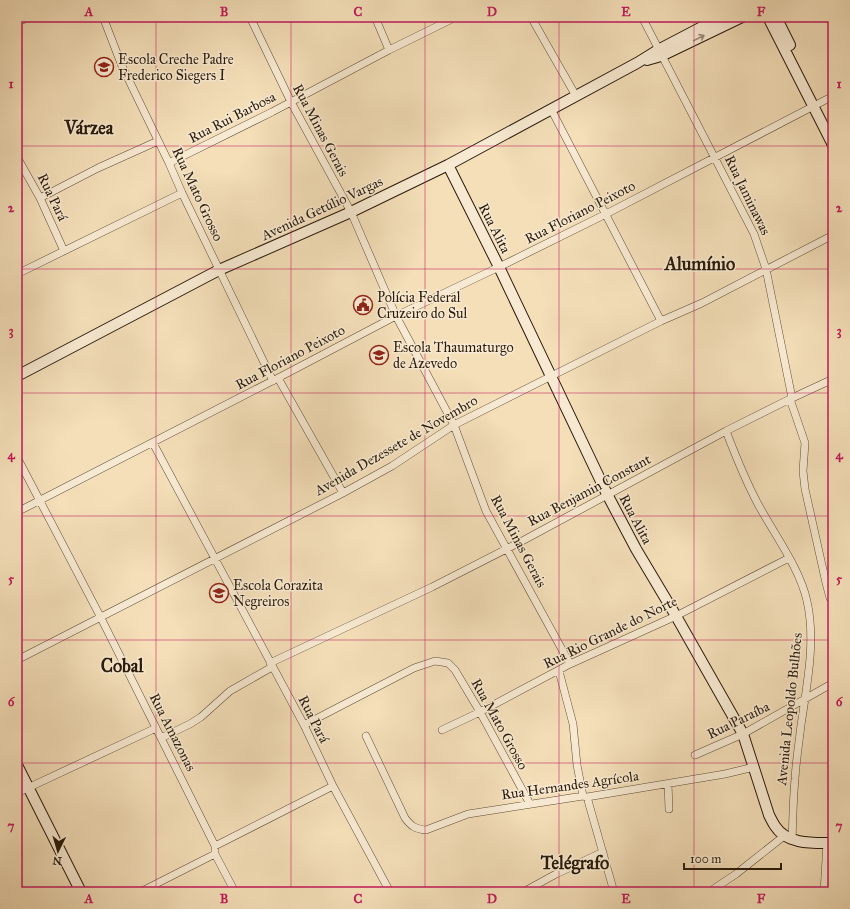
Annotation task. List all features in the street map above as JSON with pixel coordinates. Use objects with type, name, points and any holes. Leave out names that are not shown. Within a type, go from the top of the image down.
[{"type":"street","points":[[17,22],[30,17]]},
{"type":"street","name":"Rua Mato Grosso","points":[[103,17],[122,66],[219,270],[276,380],[343,493]]},
{"type":"street","name":"Rua Minas Gerais","points":[[250,17],[291,102],[350,212],[396,316],[454,425],[486,511],[570,664]]},
{"type":"street","points":[[375,17],[389,50]]},
{"type":"street","name":"Rua Rui Barbosa","points":[[169,163],[456,17]]},
{"type":"street","points":[[531,17],[576,96]]},
{"type":"street","name":"Rua Jaminawas","points":[[642,17],[754,234],[766,269],[791,398],[805,443],[803,471],[805,490],[826,583],[830,598],[833,602]]},
{"type":"street","name":"Avenida Getúlio Vargas","points":[[711,27],[721,17]]},
{"type":"street","name":"Avenida Getúlio Vargas","points":[[17,376],[219,270],[350,212],[448,165],[637,63],[711,27],[742,17]]},
{"type":"street","points":[[768,17],[833,131]]},
{"type":"street","points":[[776,17],[817,105],[833,145]]},
{"type":"street","name":"Rua Floriano Peixoto","points":[[17,512],[276,380],[396,316],[606,214],[833,96]]},
{"type":"street","points":[[551,109],[661,321]]},
{"type":"street","points":[[40,198],[98,168],[158,141]]},
{"type":"street","name":"Rua Pará","points":[[17,157],[40,198],[64,251]]},
{"type":"street","name":"Rua Alita","points":[[448,165],[552,376],[607,494],[636,549],[743,734],[769,815],[775,827],[788,838]]},
{"type":"street","points":[[17,274],[182,193]]},
{"type":"street","name":"Avenida Dezessete de Novembro","points":[[17,660],[100,616],[343,493],[392,466],[454,425],[661,321],[702,303],[833,235]]},
{"type":"street","name":"Rua Benjamin Constant","points":[[161,738],[201,717],[230,691],[271,665],[399,603],[507,548],[791,398],[833,379]]},
{"type":"street","name":"Avenida Leopoldo Bulhões","points":[[726,432],[745,478],[760,507],[778,536],[801,583],[807,600],[810,628],[810,658],[788,838]]},
{"type":"street","name":"Rua Pará","points":[[153,443],[304,725],[333,786],[390,892]]},
{"type":"street","name":"Rua Amazonas","points":[[17,457],[100,616],[215,846],[215,854],[235,892]]},
{"type":"street","name":"Rua Rio Grande do Norte","points":[[442,730],[480,712],[570,664],[676,616],[789,558]]},
{"type":"street","name":"Rua Mato Grosso","points":[[304,725],[414,668],[430,662],[442,661],[448,663],[455,670],[480,712],[530,804]]},
{"type":"street","points":[[558,671],[573,724],[577,765],[614,892]]},
{"type":"street","name":"Rua Paraíba","points":[[695,755],[743,734],[833,683]]},
{"type":"street","points":[[17,793],[156,728]]},
{"type":"street","name":"Rua Hernandes Agrícola","points":[[366,736],[404,818],[411,826],[419,830],[426,830],[468,814],[668,784],[725,774],[754,767]]},
{"type":"street","points":[[17,765],[81,892]]},
{"type":"street","points":[[668,784],[669,809]]},
{"type":"street","points":[[215,846],[333,786]]},
{"type":"street","points":[[710,892],[788,838],[830,843],[824,892]]},
{"type":"street","points":[[523,892],[556,874],[603,852]]},
{"type":"street","points":[[140,892],[215,854]]},
{"type":"place","name":"Escola Creche Padre Frederico Siegers I","points":[[104,67]]},
{"type":"place","name":"Polícia Federal Cruzeiro do Sul","points":[[363,305]]},
{"type":"place","name":"Escola Thaumaturgo de Azevedo","points":[[379,355]]},
{"type":"place","name":"Escola Corazita Negreiros","points":[[219,593]]},
{"type":"district","name":"Várzea","points":[[89,128]]},
{"type":"district","name":"Alumínio","points":[[700,264]]},
{"type":"district","name":"Cobal","points":[[122,666]]},
{"type":"district","name":"Telégrafo","points":[[575,863]]}]
